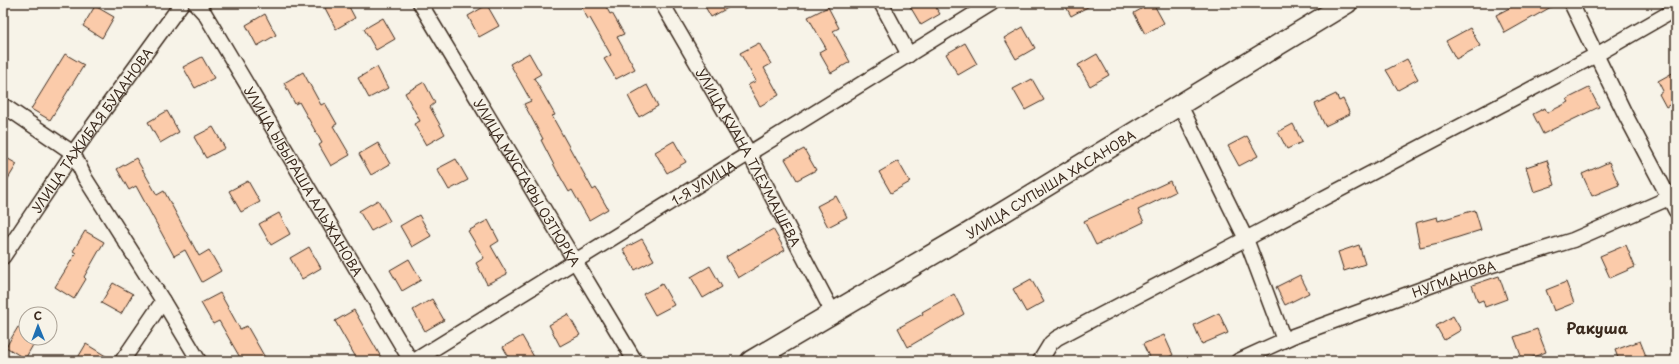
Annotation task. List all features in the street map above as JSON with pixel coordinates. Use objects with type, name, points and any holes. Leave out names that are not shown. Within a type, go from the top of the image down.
[{"type":"street","name":"УЛИЦА ТАЖИБАЯ БУДАНОВА","points":[[3,257],[73,153],[182,3]]},
{"type":"street","name":"УЛИЦА ЫБЫРАША АЛЬЖАНОВА","points":[[195,3],[205,14],[412,361]]},
{"type":"street","name":"УЛИЦА МУСТАФЫ ОЗТЮРКА","points":[[420,3],[634,361]]},
{"type":"street","name":"УЛИЦА КУАНА ТЛЕУМАШЕВА","points":[[662,3],[749,153],[834,314]]},
{"type":"street","points":[[881,3],[909,54]]},
{"type":"street","name":"1-Я УЛИЦА","points":[[412,361],[992,3]]},
{"type":"street","name":"УЛИЦА СУПЫША ХАСАНОВА","points":[[752,361],[834,314],[1180,105],[1326,8],[1347,3]]},
{"type":"street","points":[[1571,3],[1626,116],[1674,201]]},
{"type":"street","points":[[1040,361],[1051,343],[1057,338],[1596,55],[1676,9]]},
{"type":"street","points":[[3,105],[73,153],[85,178],[199,361]]},
{"type":"street","points":[[1180,105],[1246,239],[1284,340]]},
{"type":"street","name":"НУГМАНОВА","points":[[1238,361],[1284,340],[1460,275],[1573,240],[1674,201]]},
{"type":"street","points":[[122,361],[163,301]]},
{"type":"building","points":[[333,3],[347,3],[355,18],[336,29],[325,8]]},
{"type":"building","points":[[579,3],[604,3],[610,14],[612,13],[624,34],[617,37],[635,69],[616,79],[604,59],[611,55],[590,18],[588,19]]},
{"type":"building","points":[[703,3],[737,3],[711,17]]},
{"type":"building","points":[[908,3],[933,3],[940,14],[921,25]]},
{"type":"building","points":[[1064,3],[1095,3],[1071,16]]},
{"type":"building","points":[[1152,3],[1164,23],[1145,34],[1134,13]]},
{"type":"building","points":[[1519,3],[1558,3],[1505,33],[1496,15]]},
{"type":"building","points":[[487,5],[499,26],[479,37],[468,16]]},
{"type":"building","points":[[95,6],[114,17],[102,38],[83,26]]},
{"type":"building","points":[[828,7],[839,28],[833,31],[850,62],[831,73],[819,52],[826,48],[808,17]]},
{"type":"building","points":[[265,14],[276,35],[257,46],[246,25]]},
{"type":"building","points":[[383,18],[395,39],[376,50],[364,29]]},
{"type":"building","points":[[1023,27],[1035,48],[1016,59],[1004,38]]},
{"type":"building","points":[[1470,28],[1480,46],[1456,59],[1446,41]]},
{"type":"building","points":[[759,43],[771,64],[764,68],[779,95],[760,106],[748,85],[756,81],[740,53]]},
{"type":"building","points":[[965,43],[977,64],[958,75],[946,54]]},
{"type":"building","points":[[529,53],[541,74],[534,78],[555,115],[552,116],[593,190],[596,188],[608,209],[589,220],[572,190],[569,192],[557,171],[541,140],[543,139],[524,104],[531,101],[510,64]]},
{"type":"building","points":[[65,54],[84,65],[50,120],[31,109]]},
{"type":"building","points":[[1097,54],[1109,75],[1090,86],[1078,65]]},
{"type":"building","points":[[202,57],[214,78],[195,88],[183,67]]},
{"type":"building","points":[[1407,59],[1418,79],[1398,90],[1386,70]]},
{"type":"building","points":[[377,67],[388,88],[369,98],[358,78]]},
{"type":"building","points":[[1676,71],[1676,101],[1666,107],[1659,94],[1663,91],[1658,81]]},
{"type":"building","points":[[303,72],[321,105],[325,103],[337,124],[333,126],[350,155],[331,166],[319,145],[322,143],[299,102],[295,104],[284,83]]},
{"type":"building","points":[[1032,79],[1044,100],[1025,110],[1013,89]]},
{"type":"building","points":[[424,82],[435,103],[430,107],[445,134],[426,145],[414,124],[420,121],[405,93]]},
{"type":"building","points":[[647,85],[658,106],[639,117],[628,96]]},
{"type":"building","points":[[1589,88],[1599,107],[1543,134],[1533,114],[1545,108],[1547,113],[1569,102],[1567,99]]},
{"type":"building","points":[[1336,94],[1339,101],[1343,99],[1350,114],[1325,126],[1315,104]]},
{"type":"building","points":[[167,111],[179,132],[160,143],[148,122]]},
{"type":"building","points":[[1293,124],[1302,142],[1287,149],[1278,132]]},
{"type":"building","points":[[213,127],[225,148],[206,158],[194,137]]},
{"type":"building","points":[[1247,136],[1258,156],[1239,166],[1228,146]]},
{"type":"building","points":[[674,141],[686,162],[667,173],[655,152]]},
{"type":"building","points":[[378,143],[390,164],[371,175],[359,154]]},
{"type":"building","points":[[804,149],[816,170],[797,180],[785,159]]},
{"type":"building","points":[[3,156],[17,164],[3,187]]},
{"type":"building","points":[[136,158],[157,195],[164,191],[199,256],[209,250],[221,271],[202,282],[185,250],[174,256],[136,186],[129,190],[117,169]]},
{"type":"building","points":[[456,159],[468,180],[449,190],[437,169]]},
{"type":"building","points":[[1547,160],[1555,185],[1534,192],[1526,167]]},
{"type":"building","points":[[898,161],[910,182],[891,193],[879,172]]},
{"type":"building","points":[[1609,162],[1619,185],[1592,196],[1582,174]]},
{"type":"building","points":[[248,181],[260,202],[241,212],[229,191]]},
{"type":"building","points":[[1170,181],[1175,192],[1138,210],[1144,222],[1096,245],[1084,221]]},
{"type":"building","points":[[836,196],[847,217],[828,227],[817,206]]},
{"type":"building","points":[[378,200],[390,221],[371,231],[359,211]]},
{"type":"building","points":[[1475,210],[1481,230],[1443,242],[1420,247],[1415,223],[1437,217],[1438,221]]},
{"type":"building","points":[[279,213],[290,234],[271,245],[259,224]]},
{"type":"building","points":[[419,215],[431,236],[412,247],[400,226]]},
{"type":"building","points":[[488,220],[499,241],[491,246],[507,274],[487,284],[476,263],[484,258],[468,231]]},
{"type":"building","points":[[773,229],[785,250],[738,278],[726,257]]},
{"type":"building","points":[[85,231],[104,242],[84,277],[86,279],[74,299],[55,287],[76,253],[73,251]]},
{"type":"building","points":[[642,239],[654,260],[635,270],[623,249]]},
{"type":"building","points":[[1359,245],[1365,264],[1344,271],[1338,252]]},
{"type":"building","points":[[1626,245],[1635,267],[1610,278],[1600,256]]},
{"type":"building","points":[[309,247],[321,268],[302,279],[290,258]]},
{"type":"building","points":[[409,259],[421,280],[402,291],[390,270]]},
{"type":"building","points":[[710,266],[722,287],[703,298],[691,277]]},
{"type":"building","points":[[1300,275],[1309,293],[1285,305],[1276,287]]},
{"type":"building","points":[[1499,276],[1507,299],[1485,307],[1483,300],[1478,302],[1472,285]]},
{"type":"building","points":[[1031,279],[1044,302],[1026,312],[1013,289]]},
{"type":"building","points":[[1566,282],[1574,303],[1554,311],[1546,290]]},
{"type":"building","points":[[113,283],[133,294],[121,314],[101,303]]},
{"type":"building","points":[[662,284],[674,305],[655,315],[643,294]]},
{"type":"building","points":[[220,293],[240,329],[247,326],[267,361],[242,361],[219,321],[213,324],[201,303]]},
{"type":"building","points":[[954,294],[964,314],[908,347],[898,328],[923,314],[922,312]]},
{"type":"building","points":[[432,299],[444,320],[425,331],[413,310]]},
{"type":"building","points":[[354,310],[381,357],[373,361],[358,361],[335,321]]},
{"type":"building","points":[[1219,313],[1228,333],[1202,344],[1194,325]]},
{"type":"building","points":[[568,314],[580,335],[560,346],[549,325]]},
{"type":"building","points":[[1453,316],[1461,330],[1444,340],[1436,326]]},
{"type":"building","points":[[18,327],[18,346],[32,346],[25,359],[6,347]]},
{"type":"building","points":[[1537,329],[1546,352],[1523,361],[1514,337]]},
{"type":"building","points":[[1164,335],[1173,355],[1160,361],[1151,361],[1143,344]]},
{"type":"building","points":[[522,336],[534,357],[527,361],[511,361],[503,347]]},
{"type":"building","points":[[1640,341],[1648,361],[1619,361],[1615,350]]},
{"type":"building","points":[[86,344],[114,361],[76,361]]},
{"type":"district","name":"Ракуша","points":[[1597,327]]}]
